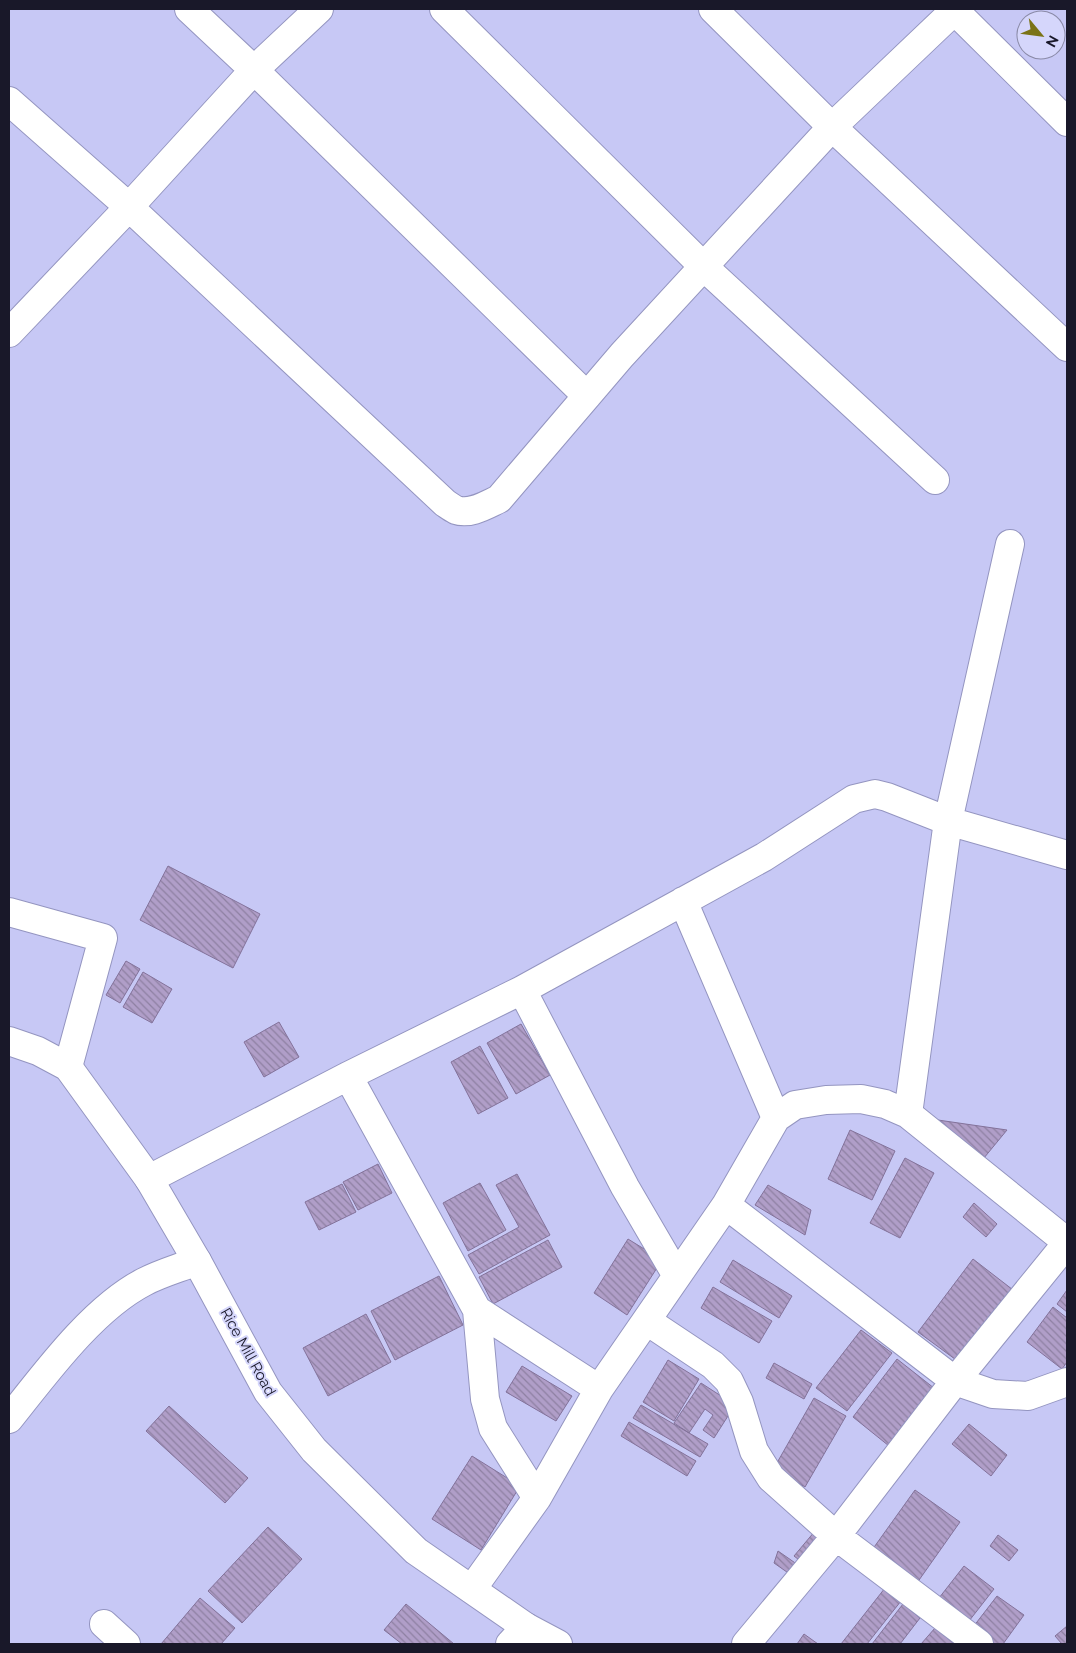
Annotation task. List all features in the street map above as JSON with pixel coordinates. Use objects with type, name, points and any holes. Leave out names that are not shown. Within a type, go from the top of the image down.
[{"type":"street","points":[[189,9],[254,70],[587,396]]},
{"type":"street","points":[[9,333],[129,207],[254,70],[319,9]]},
{"type":"street","points":[[444,9],[704,267],[935,480]]},
{"type":"street","points":[[713,9],[832,127],[1067,347]]},
{"type":"street","points":[[9,101],[129,207],[445,503],[456,510],[468,511],[481,508],[499,499],[622,355],[832,127],[954,9],[1067,122]]},
{"type":"street","points":[[908,1114],[948,821],[1010,544]]},
{"type":"street","points":[[149,1179],[348,1076],[522,990],[764,857],[854,799],[875,794],[888,797],[948,821],[1067,855]]},
{"type":"street","points":[[683,901],[776,1118]]},
{"type":"street","points":[[9,912],[103,938],[68,1067]]},
{"type":"street","points":[[522,990],[625,1187],[677,1276]]},
{"type":"street","name":"Rice Mill Road","points":[[9,1041],[38,1051],[68,1067],[149,1179],[198,1261],[268,1392],[314,1450],[416,1551],[472,1589],[518,1636],[558,1644]]},
{"type":"street","points":[[348,1076],[477,1310],[485,1399],[493,1428],[537,1498]]},
{"type":"street","points":[[472,1589],[537,1498],[599,1389],[726,1205],[776,1118],[795,1105],[826,1100],[861,1100],[885,1104],[908,1114],[1067,1243],[955,1381],[836,1536],[746,1644]]},
{"type":"street","points":[[726,1205],[955,1381],[993,1394],[1028,1396],[1067,1382]]},
{"type":"street","points":[[9,1419],[58,1357],[119,1298],[144,1281],[198,1261]]},
{"type":"street","points":[[477,1310],[599,1389]]},
{"type":"street","points":[[647,1320],[712,1365],[729,1381],[739,1402],[754,1451],[771,1478],[836,1536],[978,1644]]},
{"type":"street","points":[[104,1624],[126,1644]]},
{"type":"building","points":[[168,866],[260,914],[233,968],[140,920]]},
{"type":"building","points":[[126,961],[140,969],[120,1003],[106,995]]},
{"type":"building","points":[[143,972],[172,989],[152,1023],[123,1007]]},
{"type":"building","points":[[279,1022],[299,1057],[264,1077],[244,1042]]},
{"type":"building","points":[[521,1024],[550,1075],[516,1094],[487,1043]]},
{"type":"building","points":[[480,1046],[508,1098],[478,1114],[451,1062]]},
{"type":"building","points":[[924,1118],[1007,1130],[979,1164]]},
{"type":"building","points":[[850,1130],[895,1151],[872,1200],[828,1179]]},
{"type":"building","points":[[905,1158],[934,1173],[900,1238],[870,1223]]},
{"type":"building","points":[[378,1164],[392,1193],[358,1210],[343,1182]]},
{"type":"building","points":[[517,1174],[550,1235],[479,1274],[468,1255],[519,1227],[496,1185]]},
{"type":"building","points":[[480,1183],[506,1230],[468,1251],[443,1203]]},
{"type":"building","points":[[342,1184],[356,1212],[319,1230],[305,1202]]},
{"type":"building","points":[[768,1185],[811,1210],[805,1235],[755,1205]]},
{"type":"building","points":[[974,1203],[997,1224],[986,1237],[963,1217]]},
{"type":"building","points":[[628,1239],[662,1260],[627,1315],[594,1293]]},
{"type":"building","points":[[548,1240],[562,1267],[493,1304],[479,1277]]},
{"type":"building","points":[[973,1259],[1017,1293],[963,1365],[918,1332]]},
{"type":"building","points":[[733,1260],[792,1296],[779,1318],[720,1282]]},
{"type":"building","points":[[439,1276],[463,1325],[395,1360],[371,1311]]},
{"type":"building","points":[[713,1287],[772,1321],[759,1343],[701,1308]]},
{"type":"building","points":[[1067,1290],[1067,1312],[1057,1304]]},
{"type":"building","points":[[1053,1307],[1067,1318],[1067,1362],[1062,1369],[1027,1342]]},
{"type":"building","points":[[366,1314],[391,1362],[328,1396],[303,1348]]},
{"type":"building","points":[[861,1330],[892,1353],[847,1411],[816,1388]]},
{"type":"building","points":[[897,1359],[939,1392],[894,1450],[853,1417]]},
{"type":"building","points":[[668,1360],[699,1379],[674,1421],[643,1402]]},
{"type":"building","points":[[774,1363],[812,1384],[804,1399],[766,1378]]},
{"type":"building","points":[[522,1366],[572,1396],[556,1421],[506,1392]]},
{"type":"building","points":[[701,1383],[735,1405],[714,1438],[703,1430],[713,1415],[705,1409],[689,1433],[674,1423]]},
{"type":"building","points":[[814,1398],[846,1416],[805,1487],[774,1468]]},
{"type":"building","points":[[641,1405],[708,1444],[700,1457],[633,1418]]},
{"type":"building","points":[[169,1406],[248,1478],[225,1503],[146,1431]]},
{"type":"building","points":[[629,1422],[696,1461],[687,1476],[621,1436]]},
{"type":"building","points":[[969,1424],[1007,1455],[991,1476],[952,1444]]},
{"type":"building","points":[[472,1456],[520,1486],[481,1550],[432,1519]]},
{"type":"building","points":[[915,1490],[960,1522],[912,1590],[867,1557]]},
{"type":"building","points":[[268,1527],[302,1559],[242,1623],[208,1591]]},
{"type":"building","points":[[815,1531],[827,1541],[807,1566],[794,1556]]},
{"type":"building","points":[[998,1535],[1018,1550],[1009,1561],[990,1546]]},
{"type":"building","points":[[778,1551],[801,1567],[794,1577],[774,1563]]},
{"type":"building","points":[[964,1566],[994,1589],[969,1621],[939,1598]]},
{"type":"building","points":[[885,1588],[901,1601],[867,1644],[841,1644]]},
{"type":"building","points":[[997,1596],[1024,1615],[1003,1644],[989,1644],[970,1631]]},
{"type":"building","points":[[200,1598],[235,1628],[221,1644],[161,1644]]},
{"type":"building","points":[[406,1604],[454,1644],[402,1644],[384,1630]]},
{"type":"building","points":[[903,1604],[920,1618],[900,1644],[872,1644]]},
{"type":"building","points":[[1067,1626],[1067,1644],[1062,1644],[1055,1636]]},
{"type":"building","points":[[935,1628],[955,1644],[921,1644]]},
{"type":"building","points":[[804,1634],[818,1644],[797,1644]]}]
